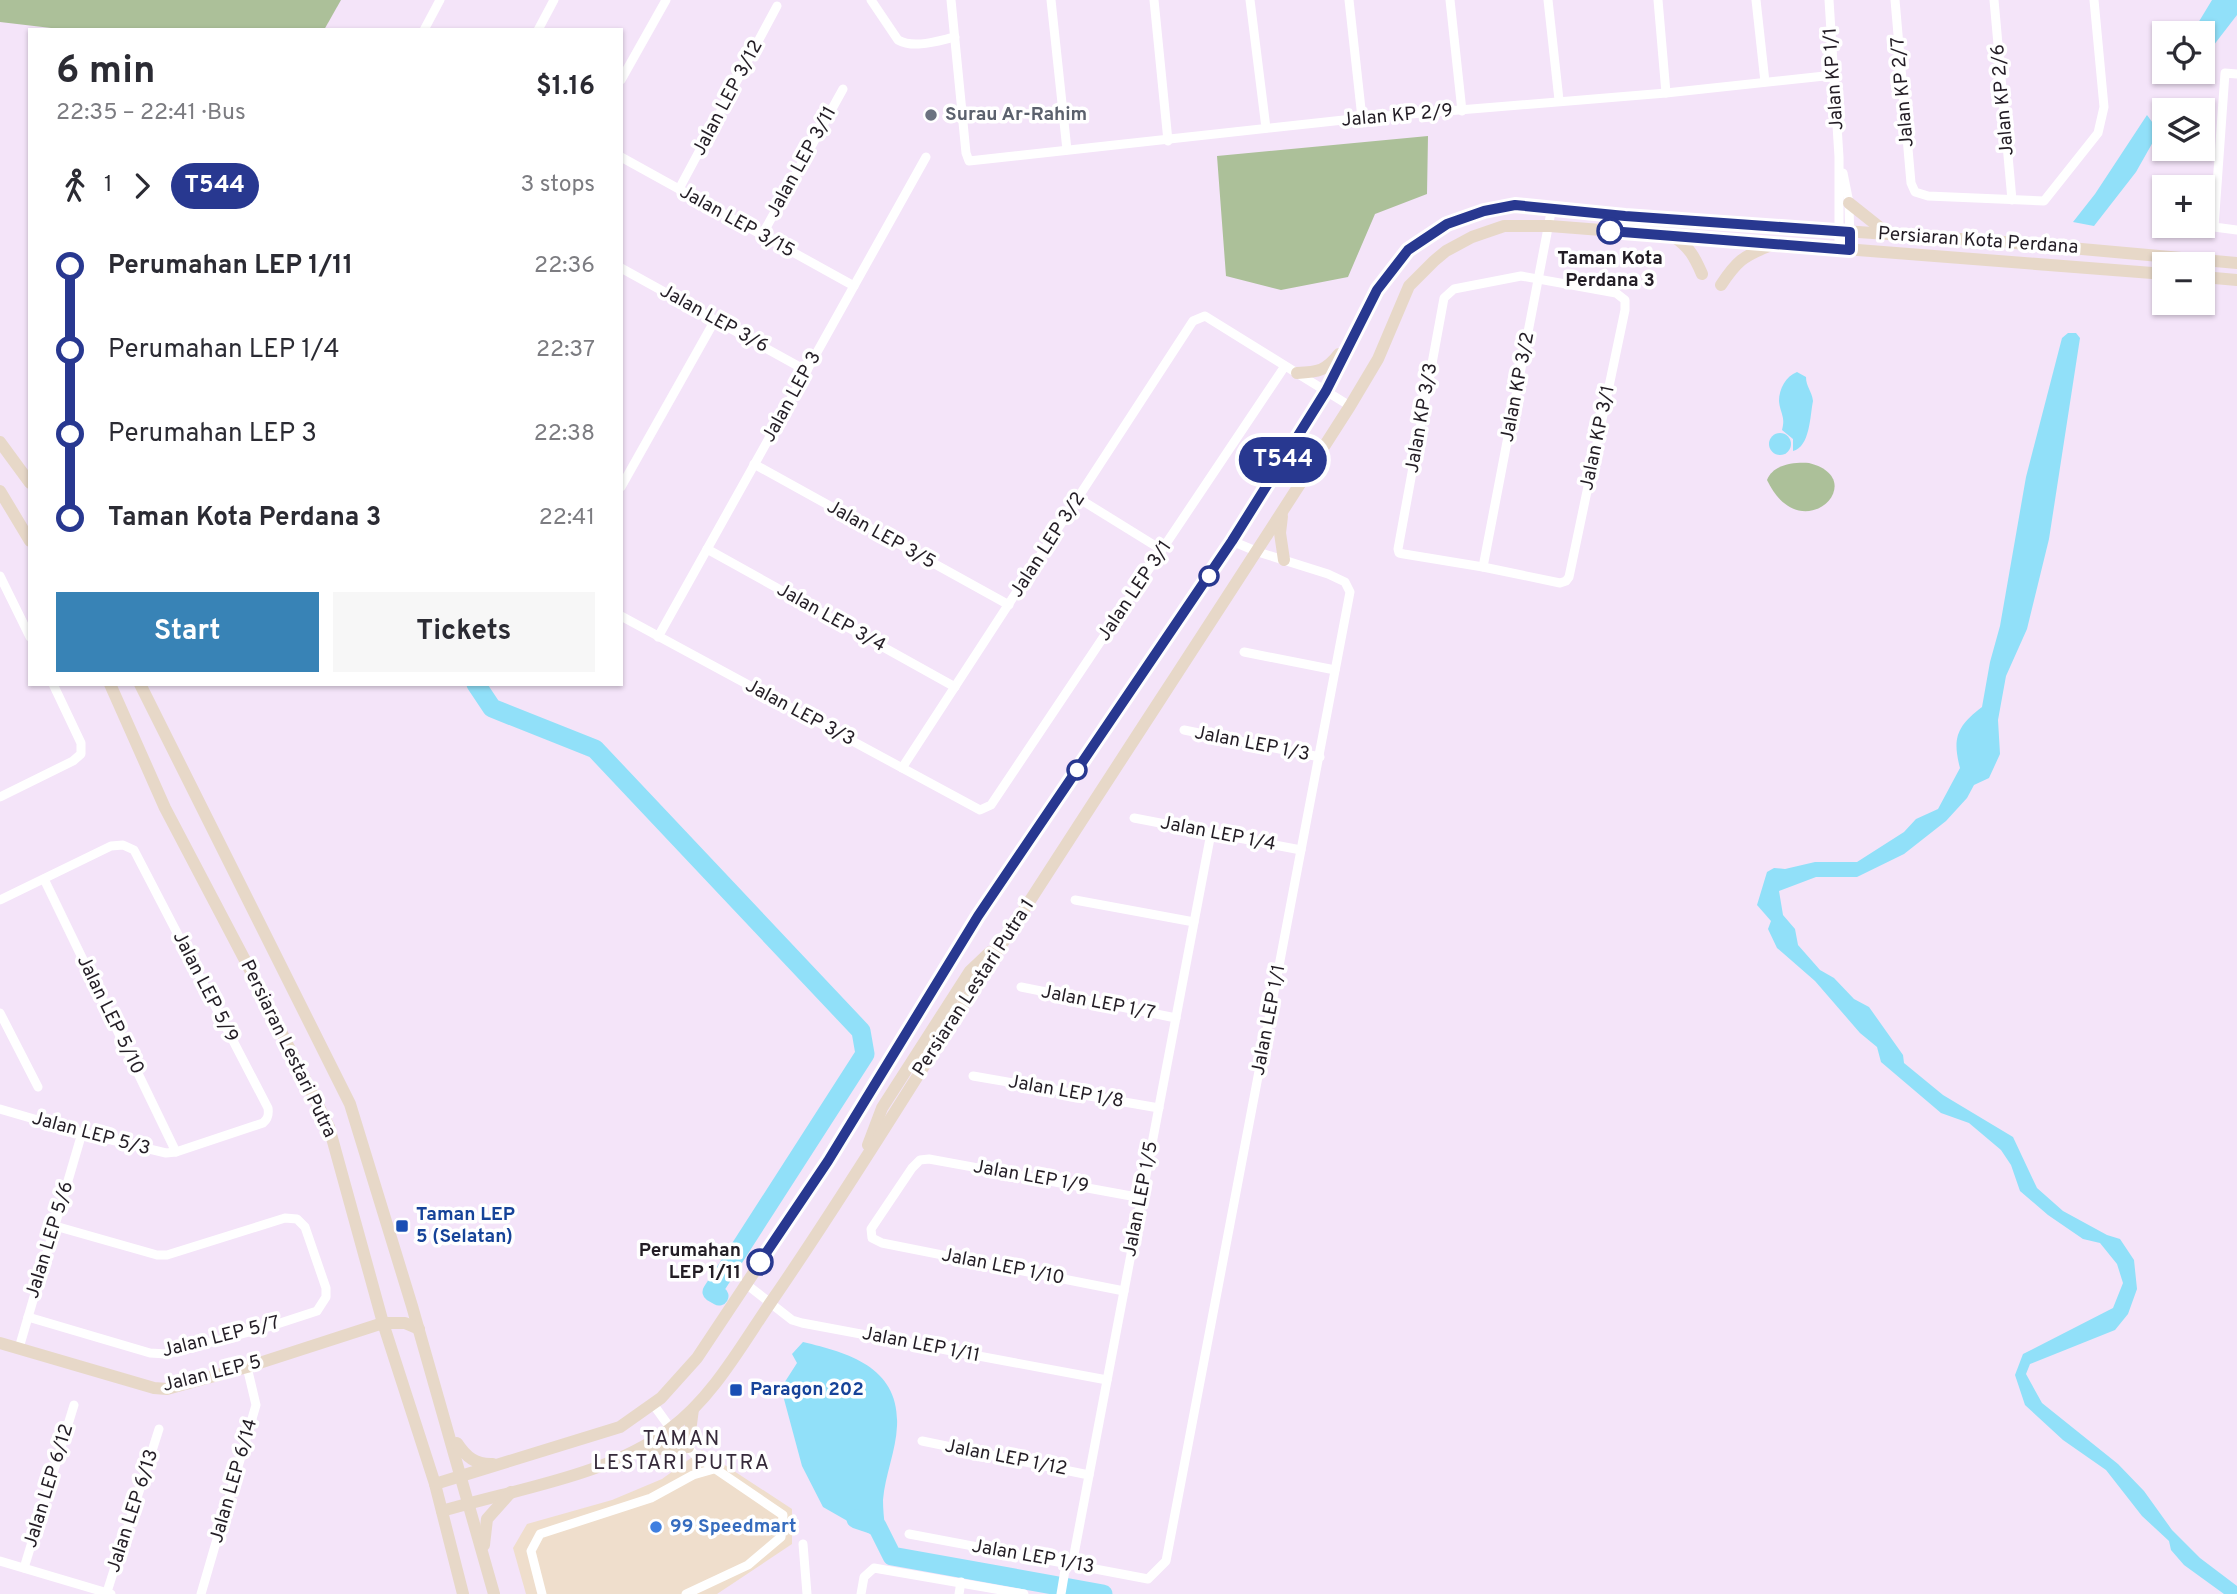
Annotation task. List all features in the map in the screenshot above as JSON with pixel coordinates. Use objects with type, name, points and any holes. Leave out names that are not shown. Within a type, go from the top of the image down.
[{"type":"street","points":[[425,28],[440,0]]},
{"type":"street","points":[[539,28],[554,0]]},
{"type":"street","points":[[623,76],[666,0]]},
{"type":"street","points":[[872,0],[898,40],[905,44],[954,37],[951,0]]},
{"type":"street","points":[[1051,0],[1067,150]]},
{"type":"street","points":[[1154,0],[1168,141]]},
{"type":"street","points":[[1250,0],[1266,128]]},
{"type":"street","points":[[1349,0],[1362,118]]},
{"type":"street","points":[[1450,0],[1462,111]]},
{"type":"street","points":[[1548,0],[1559,100]]},
{"type":"street","points":[[1658,0],[1667,93]]},
{"type":"street","points":[[1756,0],[1765,82]]},
{"type":"street","name":"Jalan KP 1/1","points":[[1829,0],[1844,250]]},
{"type":"street","name":"Jalan KP 2/7","points":[[1895,0],[1911,183],[1915,192],[1927,196],[2012,200]]},
{"type":"street","name":"Jalan KP 2/6","points":[[1994,0],[2012,200]]},
{"type":"street","points":[[2012,200],[2044,201],[2098,133],[2104,107],[2094,0]]},
{"type":"street","name":"Jalan LEP 3/12","points":[[679,189],[777,6]]},
{"type":"street","name":"Jalan KP 2/9","points":[[954,37],[965,153],[969,161],[1362,118],[1667,93],[1834,75]]},
{"type":"street","points":[[2237,74],[2225,73],[2214,227],[2237,230]]},
{"type":"street","name":"Jalan LEP 3/11","points":[[762,235],[843,89]]},
{"type":"street","name":"Jalan LEP 3","points":[[658,637],[926,157]]},
{"type":"street","name":"Jalan LEP 3/15","points":[[623,158],[854,286]]},
{"type":"street","name":"Jalan KP 1/1","points":[[1839,158],[1849,204],[1844,231]]},
{"type":"street","points":[[1849,204],[1888,234]]},
{"type":"street","name":"Persiaran Kota Perdana","points":[[1356,332],[1377,290],[1408,250],[1447,224],[1484,211],[1515,205],[1625,216],[2004,242],[2237,264]]},
{"type":"street","name":"Jalan KP 3/2","points":[[1483,567],[1552,207]]},
{"type":"street","name":"Persiaran Kota Perdana","points":[[1391,327],[1409,286],[1446,251],[1472,237],[1504,226],[1550,226],[2152,273]]},
{"type":"street","points":[[1674,237],[1685,243],[1702,274]]},
{"type":"street","points":[[1721,285],[1744,256],[1772,245]]},
{"type":"street","name":"Jalan LEP 3/6","points":[[623,270],[807,371]]},
{"type":"street","name":"Jalan KP 3/3","points":[[1483,567],[1399,553],[1398,549],[1444,298],[1454,289],[1490,281],[1521,276],[1538,279]]},
{"type":"street","points":[[2215,278],[2237,280]]},
{"type":"street","name":"Jalan KP 3/1","points":[[1483,567],[1560,583],[1569,577],[1625,310],[1625,300],[1616,293],[1538,279]]},
{"type":"street","name":"Jalan LEP 3/2","points":[[902,768],[1193,321],[1205,317],[1291,369]]},
{"type":"street","points":[[623,483],[715,320]]},
{"type":"street","name":"Persiaran Lestari Putra 1","points":[[770,1304],[856,1173],[882,1108],[970,971],[1003,940],[1258,552],[1378,359],[1391,327]]},
{"type":"street","points":[[1291,369],[1314,372],[1329,367],[1356,332]]},
{"type":"street","name":"Persiaran Lestari Putra 1","points":[[435,1485],[620,1427],[662,1398],[697,1358],[828,1161],[978,916],[1232,541],[1326,391],[1356,332]]},
{"type":"street","points":[[1291,369],[1350,406]]},
{"type":"street","name":"Jalan LEP 3/1","points":[[980,810],[991,805],[1162,550],[1291,369]]},
{"type":"street","points":[[0,442],[28,480]]},
{"type":"street","name":"Jalan LEP 3/5","points":[[754,464],[1009,605]]},
{"type":"street","points":[[0,491],[28,538]]},
{"type":"street","points":[[1078,498],[1162,550]]},
{"type":"street","points":[[1282,513],[1280,533],[1284,560]]},
{"type":"street","name":"Jalan LEP 1/1","points":[[1156,1573],[1166,1561],[1350,592],[1345,582],[1328,573],[1258,552],[1232,541]]},
{"type":"street","name":"Jalan LEP 3/4","points":[[707,549],[955,687]]},
{"type":"street","points":[[0,576],[28,633]]},
{"type":"street","name":"Jalan LEP 3/3","points":[[623,617],[980,810]]},
{"type":"street","points":[[1244,652],[1335,670]]},
{"type":"street","points":[[1,795],[73,761],[81,754],[81,743],[54,686]]},
{"type":"street","name":"Persiaran Lestari Putra","points":[[111,686],[165,808],[329,1127],[383,1323],[435,1485],[463,1594]]},
{"type":"street","name":"Persiaran Lestari Putra","points":[[141,686],[350,1104],[449,1431],[494,1594]]},
{"type":"street","name":"Jalan LEP 1/3","points":[[1184,730],[1320,757]]},
{"type":"street","name":"Jalan LEP 1/4","points":[[1134,818],[1301,850]]},
{"type":"street","name":"Jalan LEP 1/5","points":[[1061,1593],[1089,1475],[1211,833]]},
{"type":"street","name":"Jalan LEP 5/9","points":[[44,879],[111,846],[123,845],[134,850],[268,1108],[268,1117],[262,1123]]},
{"type":"street","points":[[0,900],[44,879]]},
{"type":"street","name":"Jalan LEP 5/10","points":[[44,879],[176,1152]]},
{"type":"street","points":[[1075,900],[1194,922]]},
{"type":"street","name":"Jalan LEP 1/7","points":[[1021,987],[1176,1018]]},
{"type":"street","points":[[0,1013],[38,1087]]},
{"type":"street","name":"Jalan LEP 1/8","points":[[973,1076],[1159,1108]]},
{"type":"street","name":"Jalan LEP 5/3","points":[[0,1109],[158,1152],[176,1152],[262,1123]]},
{"type":"street","name":"Jalan LEP 5/6","points":[[19,1348],[82,1133]]},
{"type":"street","name":"Jalan LEP 1/9","points":[[882,1242],[872,1238],[871,1229],[912,1168],[920,1160],[929,1158],[1142,1198]]},
{"type":"street","name":"Jalan LEP 5/7","points":[[28,1317],[150,1353],[167,1354],[317,1311],[326,1297],[326,1288],[305,1227],[297,1219],[285,1218],[167,1255],[157,1255],[55,1226]]},
{"type":"street","name":"Jalan LEP 1/10","points":[[882,1242],[1124,1291]]},
{"type":"street","name":"Jalan LEP 1/11","points":[[746,1284],[792,1320],[802,1323],[1107,1380]]},
{"type":"street","points":[[442,1511],[588,1471],[638,1451],[671,1429],[693,1409],[730,1363],[770,1304]]},
{"type":"street","points":[[383,1323],[405,1323],[419,1329]]},
{"type":"street","name":"Jalan LEP 5","points":[[0,1343],[154,1388],[167,1388],[247,1367],[383,1323]]},
{"type":"street","name":"Jalan LEP 6/14","points":[[201,1594],[256,1405],[247,1367]]},
{"type":"street","points":[[653,1404],[671,1429],[692,1451],[783,1515],[781,1537],[748,1565],[686,1594]]},
{"type":"street","name":"Jalan LEP 6/12","points":[[24,1568],[74,1405]]},
{"type":"street","points":[[684,1480],[691,1472],[693,1409]]},
{"type":"street","name":"Jalan LEP 6/13","points":[[110,1593],[159,1429]]},
{"type":"street","points":[[449,1431],[464,1455],[483,1465],[502,1464]]},
{"type":"street","name":"Jalan LEP 1/12","points":[[922,1441],[1089,1475]]},
{"type":"street","points":[[638,1451],[692,1451]]},
{"type":"street","points":[[542,1594],[531,1551],[540,1534],[651,1498],[684,1480],[714,1469]]},
{"type":"street","points":[[484,1558],[487,1519],[511,1492]]},
{"type":"street","name":"Jalan LEP 1/13","points":[[909,1534],[1068,1567],[1147,1579],[1156,1573]]},
{"type":"street","points":[[803,1544],[805,1593]]},
{"type":"street","points":[[0,1561],[110,1593]]},
{"type":"street","points":[[861,1594],[864,1577],[874,1568],[1024,1594]]},
{"type":"street","points":[[959,1594],[961,1582]]},
{"type":"shaded area","points":[[702,1450],[792,1509],[792,1544],[717,1594],[526,1594],[513,1548],[527,1524],[612,1500],[662,1479]]},
{"type":"green space","points":[[0,0],[341,0],[325,28],[51,28],[0,22]]},
{"type":"green space","points":[[1428,136],[1427,194],[1375,214],[1348,277],[1281,290],[1226,276],[1217,156]]},
{"type":"green space","points":[[1809,463],[1827,471],[1834,483],[1833,494],[1825,504],[1812,510],[1797,510],[1781,501],[1767,480],[1779,467]]},
{"type":"water","points":[[2212,0],[2237,0],[2237,15],[2215,43],[2215,21],[2199,21]]},
{"type":"water","points":[[2147,115],[2152,122],[2152,144],[2136,172],[2094,226],[2073,222],[2095,194]]},
{"type":"water","points":[[2068,333],[2076,333],[2080,338],[2049,539],[2027,629],[2006,676],[1998,720],[2000,754],[1989,778],[1974,785],[1967,798],[1946,821],[1904,854],[1857,877],[1816,877],[1779,891],[1783,915],[1795,929],[1798,945],[1820,970],[1834,978],[1854,999],[1869,1007],[1903,1055],[1904,1063],[1943,1095],[2013,1137],[2037,1188],[2063,1211],[2107,1235],[2120,1239],[2134,1260],[2137,1289],[2128,1314],[2115,1330],[2030,1364],[2026,1374],[2042,1403],[2118,1464],[2144,1491],[2172,1530],[2200,1558],[2237,1586],[2237,1594],[2224,1594],[2184,1565],[2171,1550],[2169,1541],[2142,1516],[2106,1470],[2063,1440],[2025,1405],[2015,1375],[2023,1354],[2113,1308],[2123,1283],[2117,1264],[2100,1243],[2083,1239],[2048,1215],[2020,1191],[2011,1165],[2001,1150],[1969,1123],[1941,1113],[1881,1062],[1877,1047],[1860,1033],[1815,981],[1777,948],[1768,929],[1771,921],[1757,905],[1767,872],[1774,868],[1785,869],[1815,862],[1857,862],[1904,832],[1916,819],[1938,809],[1960,768],[1957,748],[1959,733],[1967,720],[1982,707],[2000,626],[2026,477],[2062,338]]},
{"type":"water","points":[[1797,372],[1806,377],[1813,401],[1806,437],[1803,444],[1793,451],[1793,439],[1782,430],[1783,418],[1779,401],[1784,384]]},
{"type":"water","points":[[1780,433],[1790,440],[1791,444],[1784,454],[1780,455],[1770,448],[1769,444],[1776,434]]},
{"type":"water","points":[[803,1342],[838,1352],[869,1366],[890,1390],[896,1406],[895,1445],[883,1500],[885,1527],[872,1535],[823,1507],[802,1466],[781,1388],[797,1363],[792,1354]]},
{"type":"waterway","points":[[477,686],[492,708],[595,749],[861,1031],[865,1054],[712,1292],[719,1296]]},
{"type":"waterway","points":[[856,1519],[877,1526],[892,1556],[1103,1594]]},
{"type":"bus line","name":"T544","points":[[760,1262],[828,1161],[978,916],[1232,541],[1326,391],[1377,290],[1408,250],[1447,224],[1484,211],[1515,205],[1625,216],[1850,232],[1850,250],[1610,231]]},
{"type":"place","name":"Surau Ar-Rahim","points":[[931,115]]},
{"type":"place","name":"Taman Kota Perdana 3","points":[[1610,231]]},
{"type":"place","name":"Taman LEP 5 (Selatan)","points":[[402,1226]]},
{"type":"place","name":"Perumahan LEP 1/11","points":[[760,1262]]},
{"type":"place","name":"Paragon 202","points":[[736,1390]]},
{"type":"place","name":"99 Speedmart","points":[[656,1527]]},
{"type":"district","name":"TAMAN LESTARI PUTRA","points":[[682,1451]]}]
